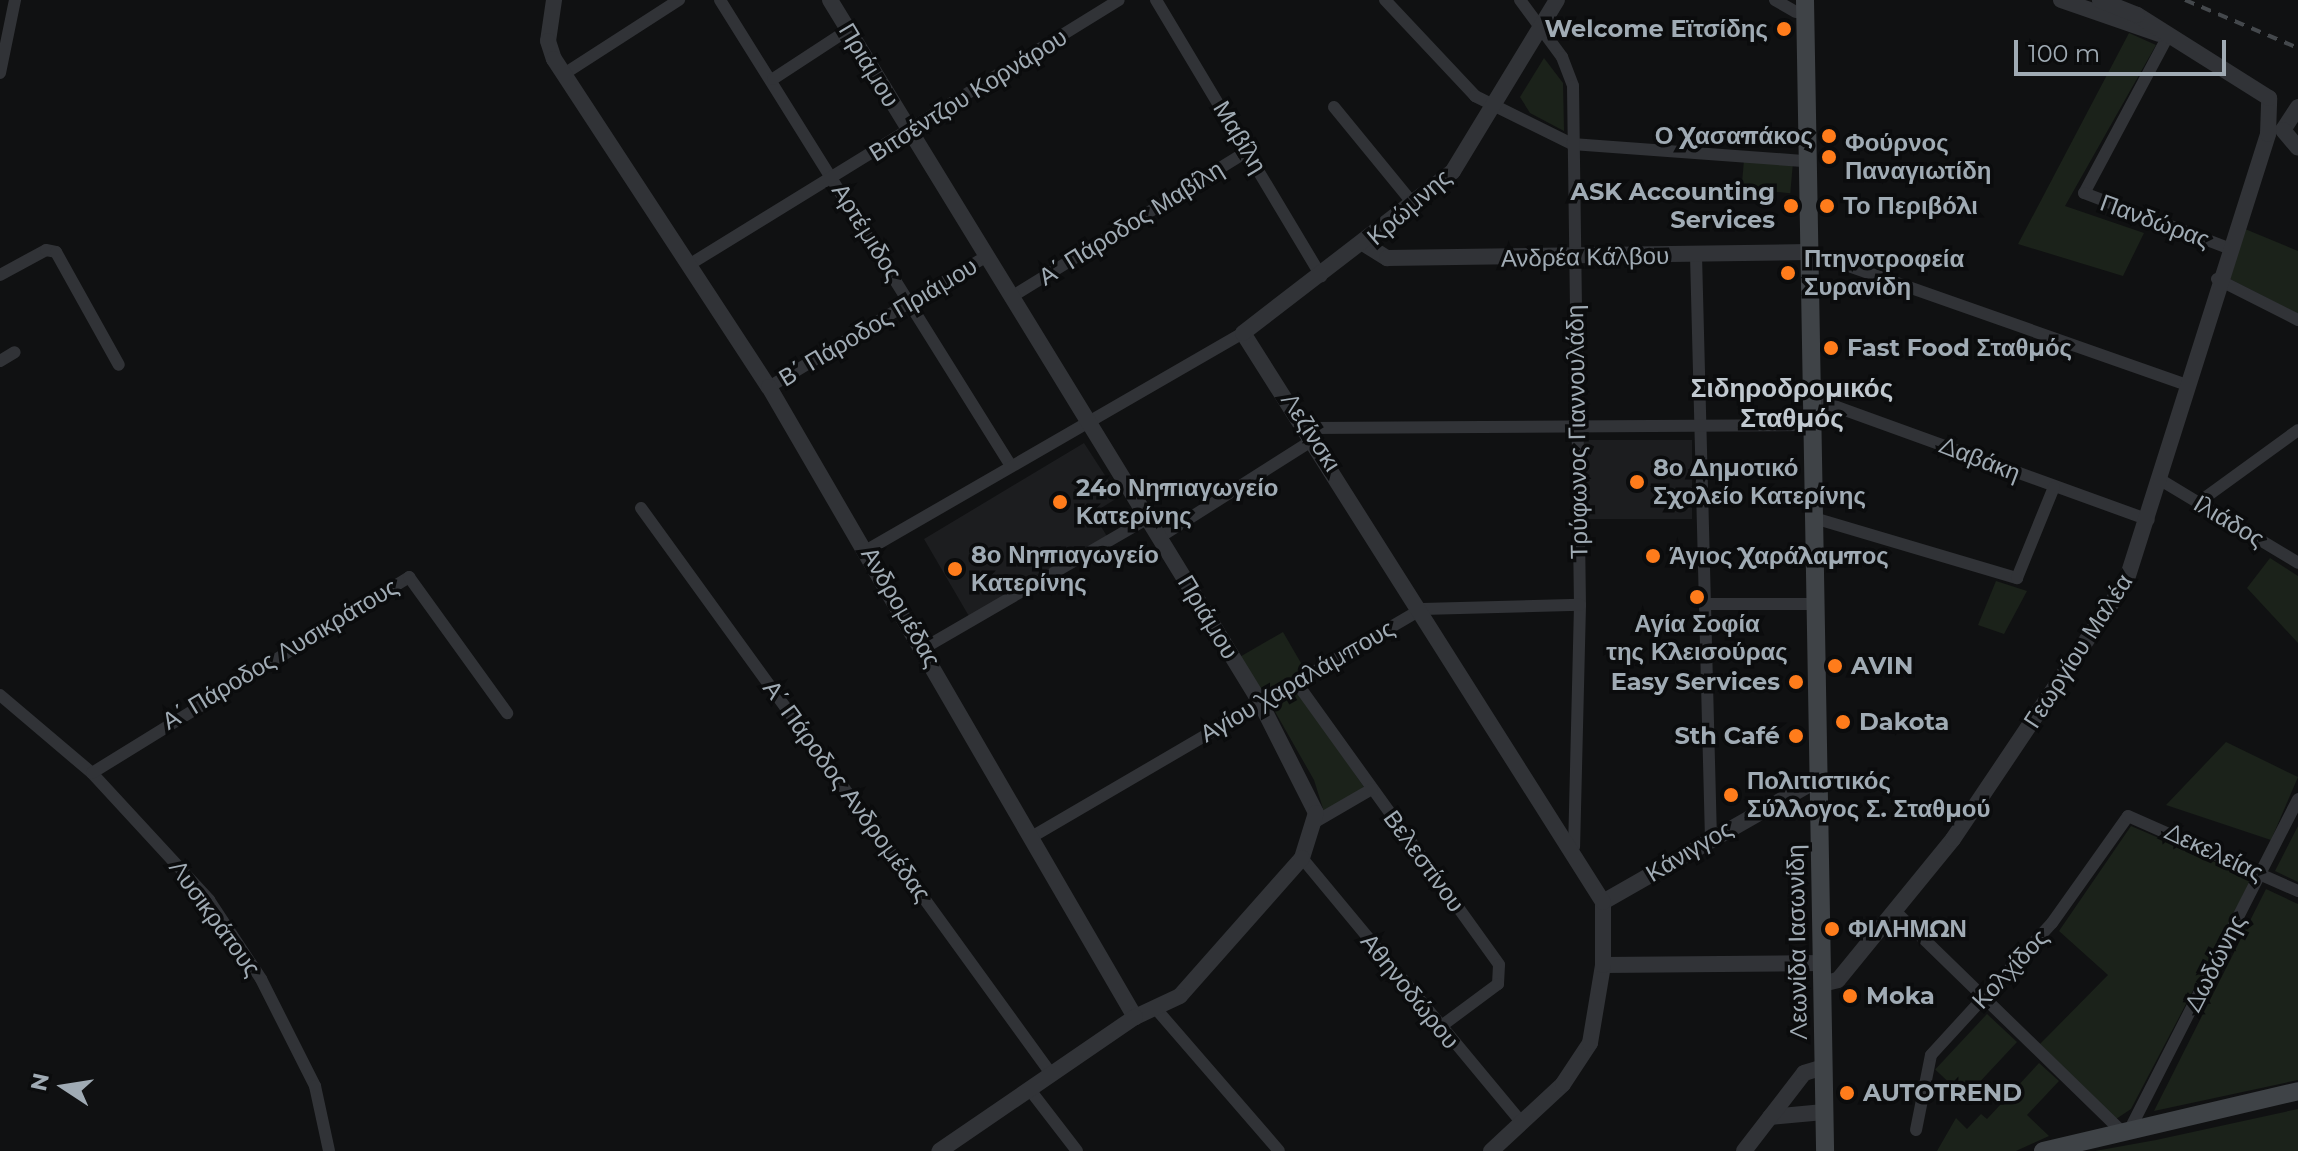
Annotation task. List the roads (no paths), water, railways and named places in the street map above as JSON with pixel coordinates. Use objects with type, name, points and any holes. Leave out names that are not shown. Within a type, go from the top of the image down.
[{"type":"main road","points":[[1805,114],[1817,63],[1816,0]]},
{"type":"main road","points":[[1799,4],[1805,114]]},
{"type":"main road","name":"Λεωνίδα Ιασωνίδη","points":[[1805,114],[1825,1151]]},
{"type":"main road","points":[[2043,1151],[2125,1128],[2298,1091]]},
{"type":"street","points":[[0,73],[15,0]]},
{"type":"street","name":"Ανδρομέδας","points":[[554,0],[548,41],[564,74],[692,263],[769,387],[1035,835],[1135,1017]]},
{"type":"street","points":[[564,74],[679,0]]},
{"type":"street","name":"Αρτέμιδος","points":[[720,0],[773,79],[1011,466]]},
{"type":"street","name":"Πριάμου","points":[[830,0],[1260,702],[1308,788],[1315,822]]},
{"type":"street","name":"Βιτσέντζου Κορνάρου","points":[[692,263],[1119,0]]},
{"type":"street","name":"Μαβίλη","points":[[1156,0],[1249,150],[1321,276]]},
{"type":"street","points":[[1385,0],[1459,82],[1494,108],[1572,144],[1806,161]]},
{"type":"street","name":"Τρύφωνος Γιαννουλάδη","points":[[1520,0],[1542,24],[1573,86],[1580,605],[1574,847]]},
{"type":"street","name":"Κρώμνης","points":[[1243,333],[1366,245],[1453,171],[1557,0]]},
{"type":"street","points":[[1775,0],[1799,4]]},
{"type":"street","points":[[2061,0],[2168,36]]},
{"type":"street","points":[[2100,0],[2168,36],[2269,98],[2271,120],[2291,143]]},
{"type":"street","points":[[773,79],[848,30]]},
{"type":"street","name":"Πανδώρας","points":[[2168,36],[2084,193],[2228,248]]},
{"type":"street","points":[[1334,107],[1415,206]]},
{"type":"street","points":[[2271,120],[2293,110],[2291,143]]},
{"type":"street","name":"Γεωργίου Μαλέα","points":[[1822,984],[1838,980],[1980,802],[2115,601],[2149,520],[2217,279],[2271,120]]},
{"type":"street","points":[[2264,147],[2291,143]]},
{"type":"street","name":"Α΄ Πάροδος Μαβίλη","points":[[1013,296],[1249,150]]},
{"type":"street","name":"Ανδρέα Κάλβου","points":[[1366,245],[1387,258],[1573,259],[1809,252]]},
{"type":"street","points":[[0,275],[46,250],[56,252],[119,365]]},
{"type":"street","points":[[1809,252],[2187,385]]},
{"type":"street","points":[[1696,255],[1711,838]]},
{"type":"street","name":"Β΄ Πάροδος Πριάμου","points":[[769,387],[987,256]]},
{"type":"street","points":[[2217,279],[2298,320]]},
{"type":"street","points":[[867,550],[1243,333]]},
{"type":"street","name":"Λεζίνσκι","points":[[1243,333],[1313,433],[1574,847],[1603,902]]},
{"type":"street","points":[[0,361],[15,352]]},
{"type":"street","name":"Δαβάκη","points":[[1812,398],[2149,520]]},
{"type":"street","points":[[1160,537],[1313,433],[1812,425]]},
{"type":"street","points":[[2199,502],[2298,430]]},
{"type":"street","name":"Ιλιάδος","points":[[2159,479],[2298,563]]},
{"type":"street","points":[[1814,518],[2017,578],[2054,487]]},
{"type":"street","name":"Α΄ Πάροδος Ανδρομέδας","points":[[641,508],[1052,1075]]},
{"type":"street","points":[[924,648],[1148,518]]},
{"type":"street","name":"Α΄ Πάροδος Λυσικράτους","points":[[92,773],[409,577],[507,713]]},
{"type":"street","points":[[1706,604],[1815,604]]},
{"type":"street","name":"Αγίου Χαραλάμπους","points":[[1035,835],[1422,609],[1580,605]]},
{"type":"street","name":"Βελεστίνου","points":[[1296,682],[1499,965],[1498,984],[1440,1027]]},
{"type":"street","name":"Λυσικράτους","points":[[0,695],[92,773],[185,871],[261,979],[315,1086],[329,1151]]},
{"type":"street","name":"Κάνιγγος","points":[[1603,902],[1819,779]]},
{"type":"street","points":[[939,1151],[1135,1017],[1157,1010],[1180,996],[1302,858],[1315,822],[1372,789]]},
{"type":"street","name":"Δωδώνης","points":[[2125,1128],[2298,799]]},
{"type":"street","name":"Δεκελείας","points":[[2128,816],[2298,891]]},
{"type":"street","name":"Κολχίδος","points":[[1916,1130],[1924,1069],[2052,923],[2128,816]]},
{"type":"street","name":"Αθηνοδώρου","points":[[1302,858],[1521,1122]]},
{"type":"street","points":[[1491,1151],[1580,1064],[1597,1017],[1603,965],[1603,902]]},
{"type":"street","points":[[1895,911],[1984,999],[2125,1128]]},
{"type":"street","points":[[1603,965],[1822,963]]},
{"type":"street","points":[[1157,1010],[1279,1151]]},
{"type":"street","points":[[1744,1151],[1804,1073],[1824,1067]]},
{"type":"street","points":[[1030,1090],[1077,1151]]},
{"type":"street","points":[[1770,1117],[1824,1112]]},
{"type":"railway","points":[[2185,0],[2298,48]]},
{"type":"place","name":"Welcome Eϊτσίδης","points":[[1784,29]]},
{"type":"place","name":"Ο Χασαπάκος","points":[[1829,136]]},
{"type":"place","name":"Φούρνος Παναγιωτίδη","points":[[1829,157]]},
{"type":"place","name":"ASK Accounting Services","points":[[1791,206]]},
{"type":"place","name":"Το Περιβόλι","points":[[1827,206]]},
{"type":"place","name":"Πτηνοτροφεία Συρανίδη","points":[[1788,273]]},
{"type":"place","name":"Fast Food Σταθμός","points":[[1831,348]]},
{"type":"place","name":"8ο Δημοτικό Σχολείο Κατερίνης","points":[[1637,482]]},
{"type":"place","name":"24ο Νηπιαγωγείο Κατερίνης","points":[[1060,502]]},
{"type":"place","name":"Άγιος Χαράλαμπος","points":[[1653,556]]},
{"type":"place","name":"8ο Νηπιαγωγείο Κατερίνης","points":[[955,569]]},
{"type":"place","name":"Αγία Σοφία της Κλεισούρας","points":[[1697,597]]},
{"type":"place","name":"AVIN","points":[[1835,666]]},
{"type":"place","name":"Easy Services","points":[[1796,682]]},
{"type":"place","name":"Dakota","points":[[1843,722]]},
{"type":"place","name":"Sth Café","points":[[1796,736]]},
{"type":"place","name":"Πολιτιστικός Σύλλογος Σ. Σταθμού","points":[[1731,795]]},
{"type":"place","name":"ΦΙΛΗΜΩΝ","points":[[1832,929]]},
{"type":"place","name":"Moka","points":[[1850,996]]},
{"type":"place","name":"AUTOTREND","points":[[1847,1093]]},
{"type":"district","name":"Σιδηροδρομικός Σταθμός","points":[[1792,404]]}]
